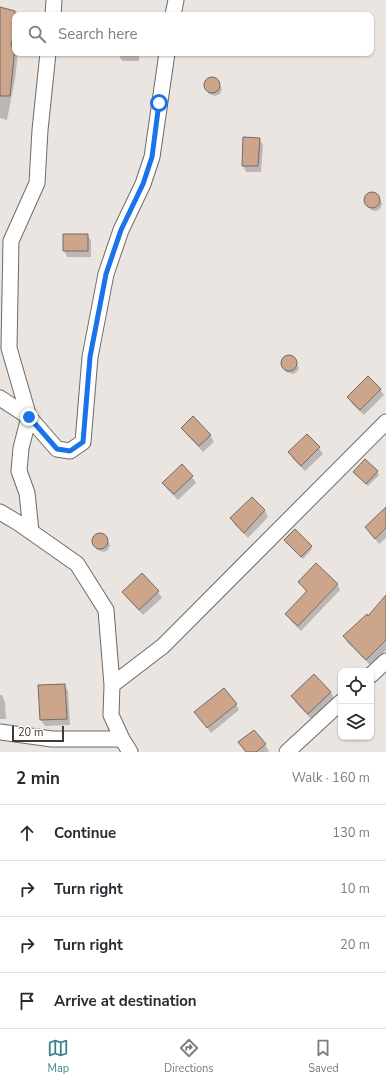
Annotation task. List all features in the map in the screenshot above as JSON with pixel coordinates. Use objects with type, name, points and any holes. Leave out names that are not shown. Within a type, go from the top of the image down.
[{"type":"street","points":[[53,12],[54,0]]},
{"type":"street","points":[[174,12],[176,0]]},
{"type":"street","points":[[31,532],[27,493],[19,470],[21,448],[29,417],[9,348],[11,241],[37,183],[40,130],[48,56]]},
{"type":"street","points":[[0,398],[29,417],[57,449],[70,451],[83,442],[90,357],[106,274],[121,230],[143,184],[152,157],[167,56]]},
{"type":"street","points":[[112,685],[163,646],[386,422]]},
{"type":"street","points":[[0,512],[77,564],[106,610],[112,685],[111,715],[126,746]]},
{"type":"street","points":[[374,672],[386,661]]},
{"type":"street","points":[[287,752],[339,704]]},
{"type":"street","points":[[0,732],[52,740],[126,746]]},
{"type":"building","points":[[0,7],[15,12],[12,12],[11,46],[12,56],[14,56],[10,96],[0,96]]},
{"type":"building","points":[[209,77],[215,77],[220,82],[218,91],[215,93],[209,93],[204,88],[204,82]]},
{"type":"building","points":[[243,137],[260,138],[258,166],[242,166]]},
{"type":"building","points":[[369,192],[375,192],[380,197],[378,206],[375,208],[369,208],[364,203],[364,197]]},
{"type":"building","points":[[63,234],[88,234],[88,251],[63,251]]},
{"type":"building","points":[[286,355],[292,355],[297,360],[295,369],[292,371],[286,371],[281,366],[281,360]]},
{"type":"building","points":[[368,376],[381,389],[360,410],[347,397]]},
{"type":"building","points":[[193,416],[211,435],[199,446],[181,428]]},
{"type":"building","points":[[307,434],[320,447],[301,466],[288,452]]},
{"type":"building","points":[[365,459],[378,471],[366,484],[353,472]]},
{"type":"building","points":[[182,464],[193,476],[174,494],[162,483]]},
{"type":"building","points":[[252,497],[265,510],[244,533],[230,518]]},
{"type":"building","points":[[386,507],[386,528],[375,539],[365,527]]},
{"type":"building","points":[[295,529],[312,546],[301,557],[284,540]]},
{"type":"building","points":[[97,533],[103,533],[108,538],[106,547],[103,549],[97,549],[92,544],[92,538]]},
{"type":"building","points":[[316,563],[338,584],[298,626],[285,614],[307,591],[298,582]]},
{"type":"building","points":[[142,573],[159,591],[139,610],[122,592]]},
{"type":"building","points":[[386,595],[386,640],[366,660],[343,636],[367,614],[368,616]]},
{"type":"building","points":[[314,674],[331,692],[308,714],[291,696]]},
{"type":"building","points":[[65,684],[67,719],[40,720],[38,685]]},
{"type":"building","points":[[224,688],[237,704],[207,728],[194,712]]},
{"type":"building","points":[[254,730],[266,744],[256,752],[246,752],[238,742]]},
{"type":"route","points":[[29,417],[57,449],[70,451],[83,442],[90,357],[106,274],[121,230],[143,184],[152,157],[159,103]]}]
